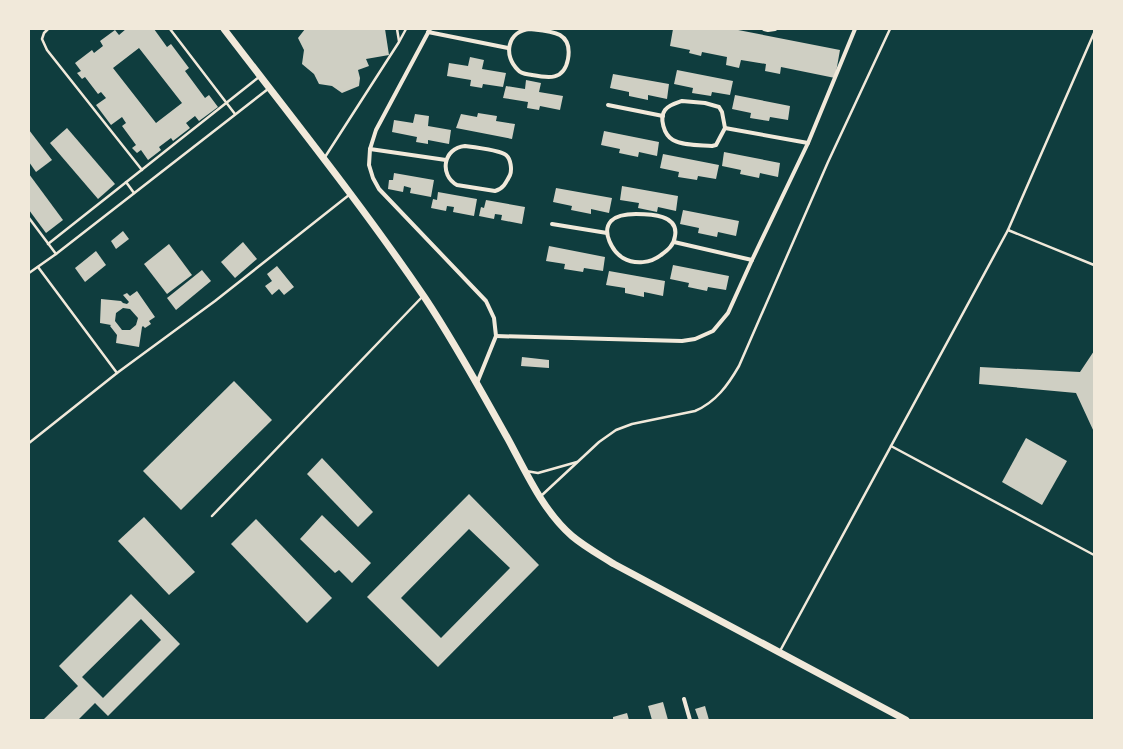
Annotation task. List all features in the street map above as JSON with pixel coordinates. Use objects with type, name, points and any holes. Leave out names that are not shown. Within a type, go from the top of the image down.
[{"type":"street","points":[[224,29],[351,194],[423,295],[446,330],[477,383],[540,497],[560,524],[572,536],[614,564],[905,720]]},
{"type":"street","points":[[764,29],[775,29]]},
{"type":"street","points":[[496,336],[682,341],[695,339],[713,330],[728,313],[808,143],[855,29]]},
{"type":"street","points":[[477,383],[496,336],[494,318],[486,301],[379,189],[373,178],[369,165],[370,149],[376,130],[429,30],[508,48]]},
{"type":"street","points":[[524,30],[553,32],[560,35],[565,40],[568,48],[568,59],[566,66],[556,76],[549,78],[542,77],[518,71],[511,58],[508,48],[515,35],[524,30]]},
{"type":"street","points":[[688,101],[705,103],[719,107],[722,112],[725,128],[716,145],[712,146],[682,143],[671,139],[667,135],[663,116],[666,108],[675,103],[688,101]]},
{"type":"street","points":[[608,105],[663,116]]},
{"type":"street","points":[[725,128],[808,143]]},
{"type":"street","points":[[458,146],[499,152],[506,155],[511,164],[511,173],[500,190],[495,191],[457,185],[452,182],[448,175],[446,160],[450,152],[458,146]]},
{"type":"street","points":[[370,149],[446,160]]},
{"type":"street","points":[[648,214],[663,217],[672,222],[676,232],[674,242],[668,251],[658,257],[641,262],[632,261],[618,254],[607,234],[607,226],[611,220],[624,215],[648,214]]},
{"type":"street","points":[[552,224],[607,234]]},
{"type":"street","points":[[674,242],[752,260]]},
{"type":"street","points":[[684,699],[690,720]]},
{"type":"lane","points":[[48,29],[42,38],[47,50],[142,170]]},
{"type":"lane","points":[[170,29],[236,114]]},
{"type":"lane","points":[[397,29],[399,42]]},
{"type":"lane","points":[[324,158],[406,29]]},
{"type":"lane","points":[[540,497],[600,442],[616,430],[632,424],[695,411],[705,407],[714,401],[729,383],[739,366],[828,162],[890,29]]},
{"type":"lane","points":[[779,652],[1008,230],[1094,33]]},
{"type":"lane","points":[[48,244],[260,76]]},
{"type":"lane","points":[[29,273],[56,254],[269,88]]},
{"type":"lane","points":[[126,182],[134,193]]},
{"type":"lane","points":[[29,444],[117,373],[215,300],[351,194]]},
{"type":"lane","points":[[29,218],[56,254]]},
{"type":"lane","points":[[1008,230],[1094,265]]},
{"type":"lane","points":[[38,267],[117,373]]},
{"type":"lane","points":[[212,516],[423,295]]},
{"type":"lane","points":[[891,446],[1094,555]]},
{"type":"lane","points":[[526,471],[538,473],[579,461]]},
{"type":"building","points":[[126,29],[154,29],[167,47],[171,44],[189,68],[185,71],[205,98],[209,95],[218,107],[199,121],[195,116],[186,123],[190,128],[173,141],[171,138],[159,147],[161,150],[148,160],[141,150],[137,153],[132,148],[136,145],[122,126],[126,123],[122,117],[111,125],[96,105],[106,98],[101,92],[98,94],[85,77],[82,79],[77,73],[81,71],[75,63],[92,50],[94,53],[103,46],[100,41],[115,30],[119,35]],"holes":[[[139,48],[182,103],[156,123],[113,68]]]},
{"type":"building","points":[[305,29],[385,29],[389,55],[366,59],[369,66],[358,70],[360,78],[359,86],[342,93],[332,86],[319,84],[314,74],[302,64],[304,50],[298,38]]},
{"type":"building","points":[[673,29],[733,29],[840,50],[835,78],[781,67],[780,74],[765,71],[766,64],[741,60],[739,68],[726,65],[727,57],[702,52],[701,56],[689,53],[690,50],[670,46]]},
{"type":"building","points":[[470,57],[484,60],[482,69],[506,73],[503,87],[483,84],[482,88],[470,86],[471,80],[447,76],[449,63],[468,66]]},
{"type":"building","points":[[677,70],[733,81],[730,95],[712,92],[711,96],[692,93],[693,88],[674,84]]},
{"type":"building","points":[[613,74],[669,84],[667,99],[648,95],[648,100],[629,96],[629,92],[610,88]]},
{"type":"building","points":[[526,80],[541,83],[539,92],[563,96],[560,110],[540,106],[539,110],[527,108],[528,102],[503,98],[506,86],[525,89]]},
{"type":"building","points":[[735,95],[790,106],[788,120],[770,117],[769,121],[750,118],[751,113],[732,109]]},
{"type":"building","points":[[478,113],[497,116],[496,121],[515,124],[512,139],[456,128],[461,114],[477,117]]},
{"type":"building","points":[[415,114],[429,116],[428,126],[451,130],[449,144],[428,140],[428,144],[416,142],[417,137],[392,132],[394,120],[413,123]]},
{"type":"building","points":[[67,128],[115,184],[98,199],[50,143]]},
{"type":"building","points":[[29,130],[52,160],[36,172],[29,162]]},
{"type":"building","points":[[604,131],[659,142],[657,156],[639,152],[638,157],[619,153],[620,149],[601,145]]},
{"type":"building","points":[[724,152],[780,163],[778,177],[760,173],[759,178],[740,174],[741,170],[722,166]]},
{"type":"building","points":[[663,154],[719,165],[716,179],[698,176],[697,180],[678,177],[679,172],[660,168]]},
{"type":"building","points":[[394,173],[434,180],[431,197],[410,193],[411,188],[404,186],[403,192],[388,189],[389,180],[393,180]]},
{"type":"building","points":[[29,174],[63,220],[46,233],[29,210]]},
{"type":"building","points":[[622,186],[678,196],[676,211],[658,207],[657,212],[638,208],[639,203],[620,200]]},
{"type":"building","points":[[556,188],[612,198],[609,213],[591,209],[591,214],[571,210],[572,206],[553,202]]},
{"type":"building","points":[[438,192],[477,199],[474,216],[453,212],[454,207],[447,206],[446,211],[431,208],[433,199],[437,200]]},
{"type":"building","points":[[486,200],[525,207],[522,224],[501,220],[502,215],[495,214],[494,219],[479,216],[481,207],[484,208]]},
{"type":"building","points":[[683,210],[739,221],[736,236],[718,232],[717,237],[698,233],[699,228],[680,224]]},
{"type":"building","points":[[123,231],[129,239],[116,249],[111,241]]},
{"type":"building","points":[[243,242],[257,259],[235,278],[221,262]]},
{"type":"building","points":[[169,244],[192,275],[167,294],[144,264]]},
{"type":"building","points":[[549,246],[605,257],[603,271],[584,268],[583,272],[564,269],[565,264],[546,261]]},
{"type":"building","points":[[96,251],[106,265],[85,282],[75,268]]},
{"type":"building","points":[[673,265],[729,276],[726,290],[708,287],[707,291],[688,287],[689,283],[670,279]]},
{"type":"building","points":[[277,266],[294,287],[284,295],[279,289],[272,295],[265,286],[272,281],[267,274]]},
{"type":"building","points":[[202,270],[211,281],[176,310],[167,298]]},
{"type":"building","points":[[609,271],[665,281],[663,296],[644,292],[644,297],[625,293],[625,288],[606,285]]},
{"type":"building","points":[[137,291],[155,317],[149,321],[151,324],[145,328],[143,326],[142,327],[139,347],[116,343],[117,335],[110,326],[111,325],[100,323],[101,299],[121,301],[127,304],[129,302],[123,295],[127,293],[130,296]],"holes":[[[123,308],[130,309],[138,318],[136,325],[130,330],[122,330],[115,321],[116,313]]]},
{"type":"building","points":[[1094,351],[1094,432],[1076,393],[979,384],[980,367],[1080,372]]},
{"type":"building","points":[[522,357],[549,360],[549,368],[521,366]]},
{"type":"building","points":[[234,381],[272,420],[181,510],[143,471]]},
{"type":"building","points":[[1026,438],[1067,461],[1042,505],[1002,482]]},
{"type":"building","points":[[322,458],[373,512],[358,527],[307,474]]},
{"type":"building","points":[[469,494],[539,565],[438,667],[367,597]],"holes":[[[469,529],[510,568],[441,638],[401,598]]]},
{"type":"building","points":[[322,515],[371,563],[352,583],[339,570],[335,573],[300,539]]},
{"type":"building","points":[[144,517],[195,572],[169,595],[118,541]]},
{"type":"building","points":[[256,519],[332,598],[307,623],[231,544]]},
{"type":"building","points":[[131,594],[180,644],[108,716],[95,703],[78,720],[43,720],[78,686],[59,666]],"holes":[[[141,619],[161,640],[103,698],[82,677]]]},
{"type":"building","points":[[663,702],[668,720],[652,720],[648,706]]},
{"type":"building","points":[[705,706],[709,720],[699,720],[695,709]]},
{"type":"building","points":[[627,713],[629,720],[613,720],[613,717]]}]
